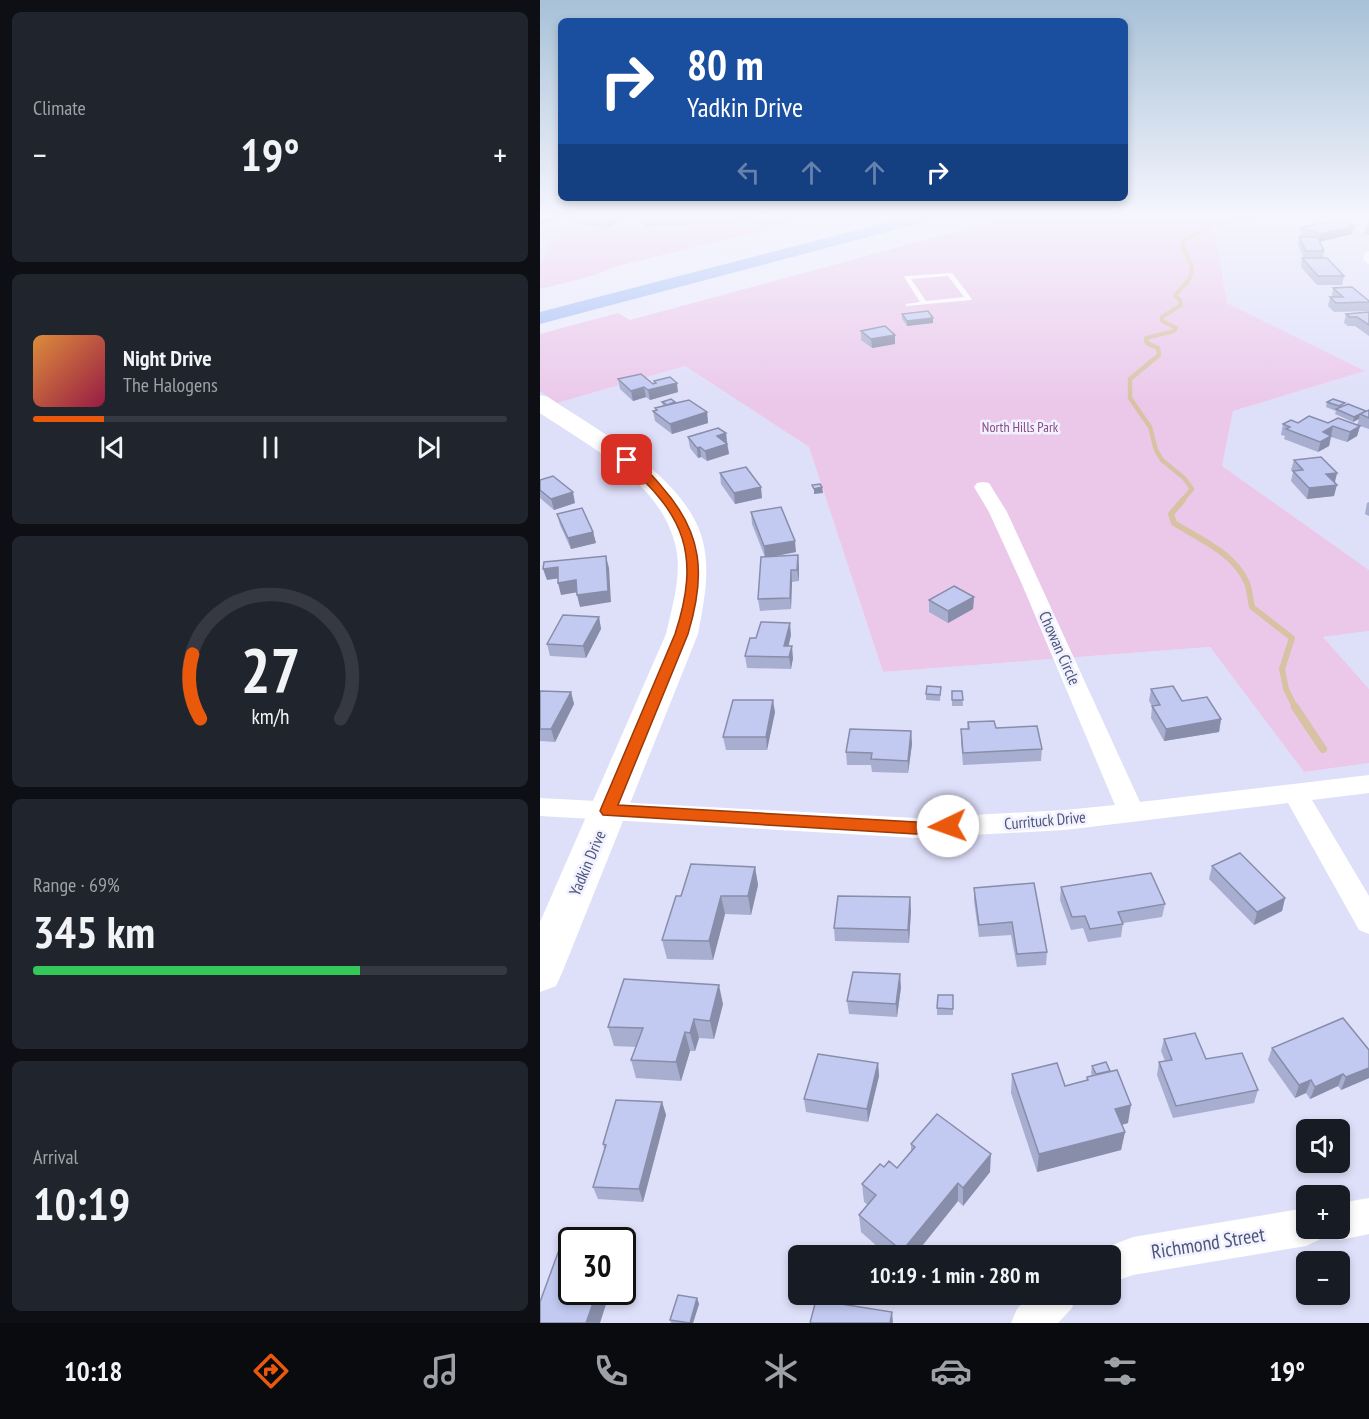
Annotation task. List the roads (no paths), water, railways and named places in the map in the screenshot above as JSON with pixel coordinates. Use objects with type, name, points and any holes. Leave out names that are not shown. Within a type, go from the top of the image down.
[{"type":"highway","points":[[562,294],[622,279]]},
{"type":"highway","points":[[540,318],[690,279]]},
{"type":"street","name":"Yadkin Drive","points":[[540,973],[682,634],[689,612],[694,566],[687,532],[674,506],[664,494],[630,462],[545,411]]},
{"type":"street","name":"Chowan Circle","points":[[983,487],[998,512],[1035,592],[1131,812]]},
{"type":"street","name":"Currituck Drive","points":[[540,807],[916,828],[1065,820],[1369,784]]},
{"type":"street","points":[[1295,793],[1369,922]]},
{"type":"street","points":[[1350,1219],[1369,1216]]},
{"type":"street","name":"Richmond Street","points":[[1121,1260],[1133,1256],[1296,1229]]},
{"type":"street","points":[[1031,1323],[1048,1305]]},
{"type":"lane","points":[[908,279],[924,303]]},
{"type":"lane","points":[[908,304],[969,299],[954,279]]},
{"type":"waterway","points":[[1147,341],[1146,338],[1174,331],[1176,328],[1162,321],[1162,317],[1181,305],[1180,300],[1175,296],[1189,279]]},
{"type":"waterway","points":[[1146,340],[1147,343],[1158,348],[1159,355],[1130,379],[1130,398],[1150,427],[1156,450],[1162,460],[1184,478],[1192,489],[1181,502]]},
{"type":"waterway","points":[[1183,500],[1171,514],[1174,523],[1215,548],[1234,563],[1247,583],[1252,607],[1292,638],[1282,669],[1286,689],[1295,707]]},
{"type":"waterway","points":[[1295,707],[1323,749]]},
{"type":"park label","name":"North Hills Park","points":[[1020,427]]}]
